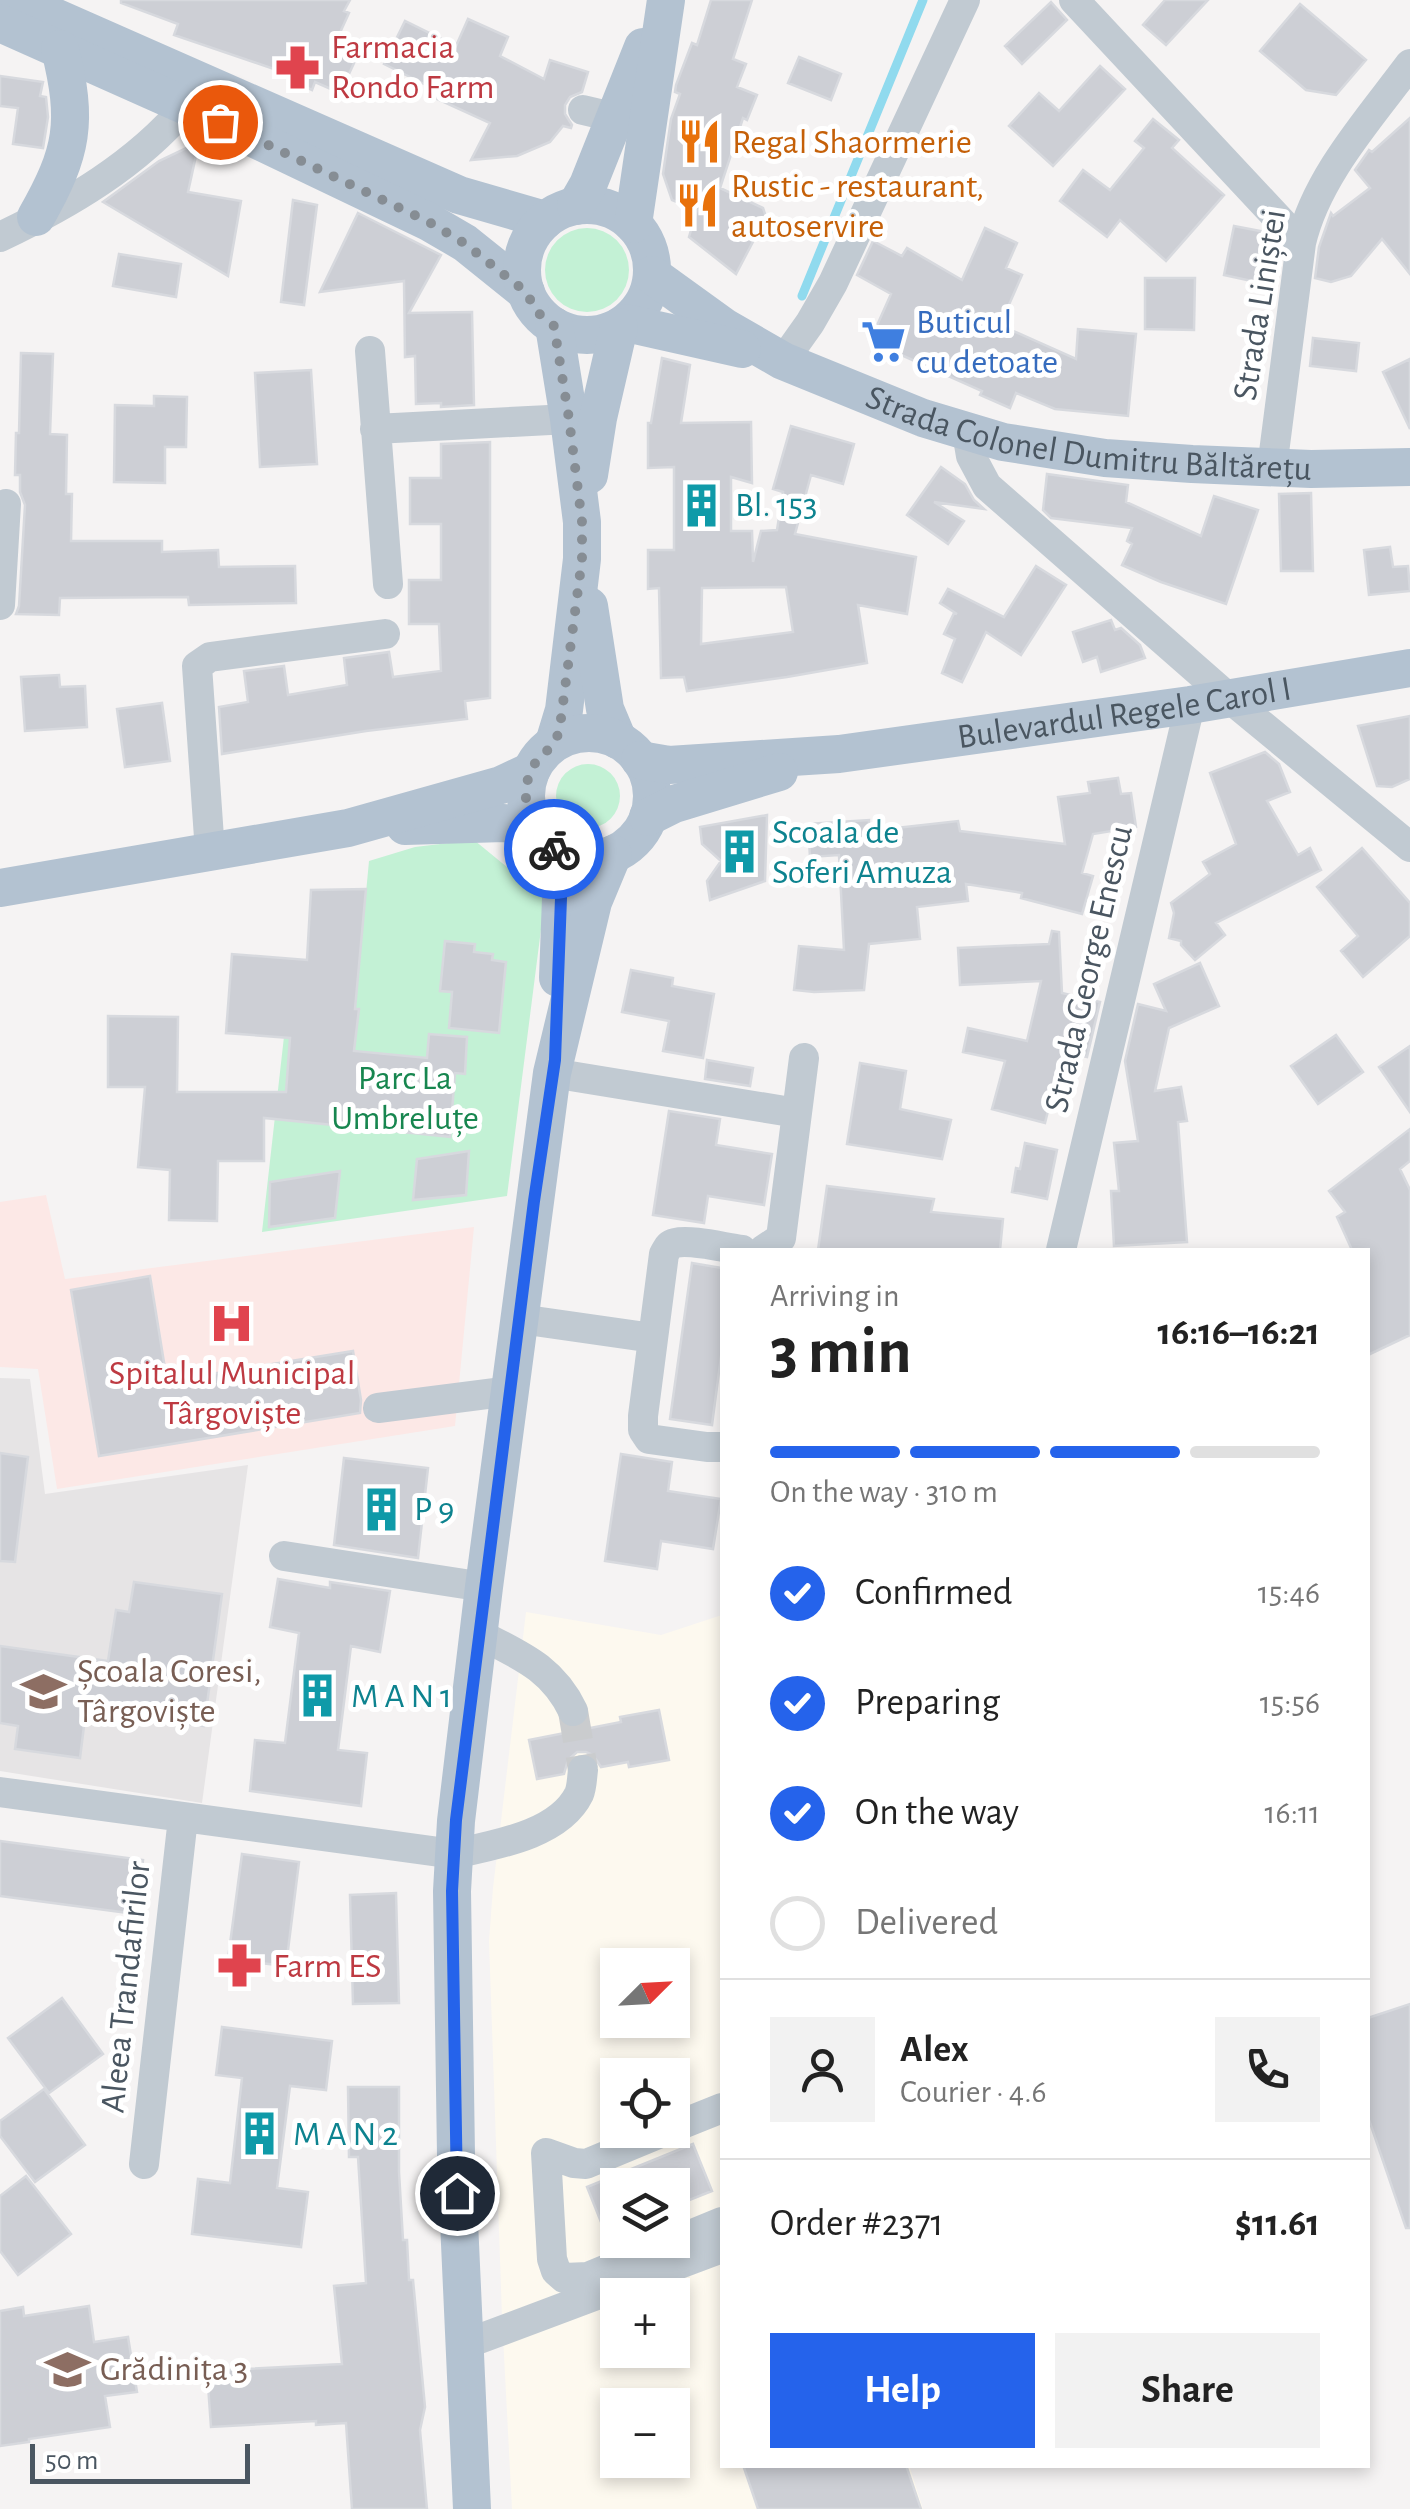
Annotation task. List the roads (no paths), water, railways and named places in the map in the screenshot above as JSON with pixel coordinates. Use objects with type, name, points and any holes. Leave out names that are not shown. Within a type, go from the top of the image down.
[{"type":"main road","points":[[16,0],[460,195],[482,202],[561,213],[603,207],[617,213],[632,224],[648,249],[652,275],[643,303],[622,325],[586,336],[554,326],[537,312],[522,274],[525,251],[535,231],[561,213],[625,120],[664,0]]},
{"type":"main road","points":[[0,23],[429,222],[464,243],[526,292]]},
{"type":"main road","points":[[36,217],[57,178],[70,139],[71,107],[60,49]]},
{"type":"main road","points":[[625,120],[632,224]]},
{"type":"main road","name":"Strada Colonel Dumitru Băltărețu","points":[[652,275],[724,327],[781,360],[896,408],[1003,442],[1105,458],[1272,468],[1410,467]]},
{"type":"main road","points":[[472,2509],[456,2155],[452,1908],[454,1854],[484,1587],[554,1067],[561,898],[547,840],[528,813],[527,783],[564,710],[598,418],[622,325]]},
{"type":"main road","name":"Strada Colonel Dumitru Băltărețu","points":[[622,325],[781,360]]},
{"type":"main road","points":[[348,828],[504,823],[584,859],[613,854],[634,839],[648,817],[650,784],[610,724],[606,709],[554,326]]},
{"type":"main road","name":"Bulevardul Regele Carol I","points":[[628,750],[669,765],[839,754],[1190,705],[1410,668]]},
{"type":"main road","points":[[0,888],[348,828],[501,784],[569,736],[582,733],[605,735],[628,750]]},
{"type":"main road","name":"Bulevardul Regele Carol I","points":[[648,817],[674,804],[839,754]]},
{"type":"main road","points":[[554,1067],[593,902],[613,854]]},
{"type":"street","points":[[781,360],[810,324],[834,283],[965,0]]},
{"type":"street","points":[[1074,0],[1301,243]]},
{"type":"street","name":"Strada Liniștei","points":[[1272,468],[1301,243],[1308,217],[1323,184],[1410,64]]},
{"type":"street","points":[[0,236],[77,196],[121,167],[186,106]]},
{"type":"street","points":[[464,243],[482,202]]},
{"type":"street","points":[[370,351],[388,584]]},
{"type":"street","points":[[375,429],[569,419]]},
{"type":"street","points":[[966,432],[971,456],[987,486],[1229,698],[1410,847]]},
{"type":"street","points":[[0,605],[6,504]]},
{"type":"street","points":[[210,852],[197,666],[210,657],[385,634]]},
{"type":"street","name":"Strada George Enescu","points":[[1062,1248],[1190,705]]},
{"type":"street","points":[[766,1248],[781,1238],[804,1058]]},
{"type":"street","points":[[554,1067],[797,1113]]},
{"type":"street","points":[[720,1447],[660,1441],[649,1438],[643,1430],[664,1254],[676,1243],[726,1248]]},
{"type":"street","points":[[520,1319],[653,1338]]},
{"type":"street","points":[[378,1408],[511,1391]]},
{"type":"street","points":[[284,1556],[484,1587]]},
{"type":"street","points":[[479,1634],[541,1668],[573,1710]]},
{"type":"street","name":"Aleea Trandafirilor","points":[[0,1792],[454,1854],[513,1841],[548,1825],[580,1793],[583,1770]]},
{"type":"street","name":"Aleea Trandafirilor","points":[[144,2164],[183,1818]]},
{"type":"street","points":[[690,2121],[720,2109]]},
{"type":"street","points":[[624,2148],[586,2164],[546,2152],[552,2259],[564,2278],[588,2277],[720,2223]]},
{"type":"street","points":[[463,2346],[720,2249]]},
{"type":"waterway","points":[[802,296],[923,0]]},
{"type":"tunnel","points":[[573,1711],[583,1770]]},
{"type":"place","name":"Farmacia Rondo Farm","points":[[298,67]]},
{"type":"place","name":"Regal Shaormerie","points":[[699,142]]},
{"type":"place","name":"Rustic - restaurant, autoservire","points":[[698,206]]},
{"type":"place","name":"Buticul cu detoate","points":[[883,342]]},
{"type":"place","name":"Bl. 153","points":[[702,505]]},
{"type":"place","name":"Scoala de Soferi Amuza","points":[[739,852]]},
{"type":"place","name":"Spitalul Municipal Târgoviște","points":[[232,1323]]},
{"type":"place","name":"P 9","points":[[381,1509]]},
{"type":"place","name":"Școala Coresi, Târgoviște","points":[[44,1691]]},
{"type":"place","name":"M A N 1","points":[[318,1696]]},
{"type":"place","name":"Farm ES","points":[[240,1966]]},
{"type":"place","name":"M A N 2","points":[[260,2134]]},
{"type":"place","name":"Grădinița 3","points":[[67,2369]]},
{"type":"park label","name":"Parc La Umbreluțe","points":[[405,1098]]}]
